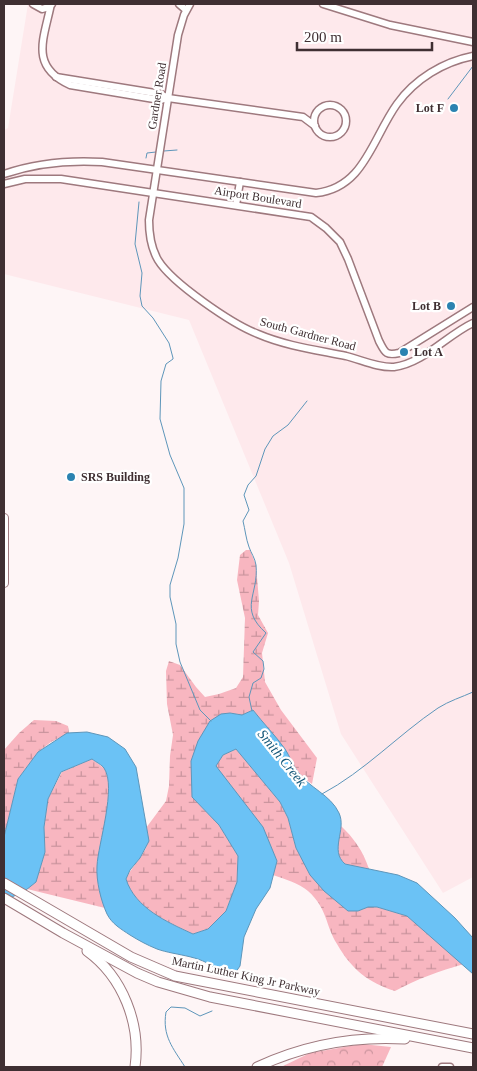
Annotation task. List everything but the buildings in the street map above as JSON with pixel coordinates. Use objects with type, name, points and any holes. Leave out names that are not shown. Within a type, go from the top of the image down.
[{"type":"highway","name":"Martin Luther King Jr Parkway","points":[[4,883],[131,957],[175,976],[473,1034]]},
{"type":"highway","name":"Martin Luther King Jr Parkway","points":[[4,898],[63,933],[137,973],[181,990],[473,1048]]},
{"type":"highway","points":[[63,933],[101,963],[110,973],[123,995],[133,1023],[136,1052],[135,1067]]},
{"type":"highway","points":[[258,1067],[289,1054],[340,1041],[381,1038],[439,1041]]},
{"type":"main road","points":[[4,518],[4,583]]},
{"type":"street","points":[[35,6],[46,9],[52,4]]},
{"type":"street","points":[[52,4],[46,23],[42,54],[45,65],[56,77],[162,94],[168,98],[303,117],[316,113],[324,106],[334,106],[343,112],[346,122],[342,131],[333,136],[323,135],[303,117]]},
{"type":"street","points":[[179,4],[189,6]]},
{"type":"street","points":[[323,4],[369,20],[446,38],[473,42]]},
{"type":"street","points":[[35,6],[46,23]]},
{"type":"street","name":"Gardner Road","points":[[153,193],[178,35],[189,6]]},
{"type":"street","name":"Airport Boulevard","points":[[4,174],[36,165],[69,161],[102,162],[316,193],[338,188],[355,174],[396,106],[414,85],[437,69],[473,56]]},
{"type":"street","points":[[315,126],[314,118],[316,113]]},
{"type":"street","name":"Airport Boulevard","points":[[4,184],[25,178],[46,178],[311,217],[340,242],[379,341],[385,353],[391,355],[398,353],[473,308]]},
{"type":"street","points":[[236,205],[240,182]]},
{"type":"street","name":"South Gardner Road","points":[[153,193],[149,232],[152,248],[166,271],[232,321],[258,334],[307,348],[360,359],[374,365],[392,367],[406,364],[473,323]]},
{"type":"street","points":[[442,1067],[450,1067]]},
{"type":"shaded area","points":[[28,4],[473,4],[473,877],[443,893],[341,734],[289,563],[189,320],[4,274],[4,130],[8,128]]},
{"type":"green space","points":[[246,550],[250,550],[256,565],[259,601],[258,615],[268,633],[262,653],[265,682],[281,710],[317,758],[312,784],[298,774],[286,751],[253,710],[242,715],[230,713],[193,782],[192,797],[219,825],[238,856],[237,882],[226,911],[208,929],[193,934],[163,919],[144,906],[130,889],[126,879],[145,850],[148,838],[146,828],[166,801],[169,786],[173,735],[167,704],[166,671],[169,661],[180,665],[205,697],[236,688],[243,677],[245,618],[237,580],[240,555]]},
{"type":"green space","points":[[34,720],[56,721],[68,726],[69,733],[51,742],[38,752],[18,779],[4,837],[4,750]]},
{"type":"green space","points":[[236,749],[280,802],[288,818],[296,848],[337,901],[348,911],[377,907],[407,916],[464,964],[428,976],[395,991],[377,984],[355,968],[342,953],[333,937],[323,911],[308,891],[273,875],[277,861],[216,766],[223,755]]},
{"type":"green space","points":[[92,759],[105,769],[109,784],[101,894],[105,908],[27,889],[36,882],[45,852],[44,827],[48,799],[62,772]]},
{"type":"green space","points":[[340,825],[357,845],[369,869],[347,865],[340,861],[337,846]]},
{"type":"green space","points":[[362,1044],[391,1047],[382,1067],[281,1067],[310,1053]]},
{"type":"water","name":"Smith Creek","points":[[253,710],[285,749],[302,777],[331,801],[339,813],[341,826],[338,853],[345,864],[398,875],[417,883],[455,918],[473,938],[473,974],[407,916],[377,907],[348,911],[324,891],[310,875],[296,848],[288,818],[280,802],[236,749],[223,755],[216,766],[263,827],[277,861],[270,888],[256,909],[244,937],[240,966],[233,976],[227,972],[219,973],[199,959],[150,946],[136,939],[109,918],[101,897],[97,872],[109,788],[104,768],[92,759],[61,772],[48,799],[44,827],[45,852],[36,882],[26,890],[4,901],[4,837],[18,779],[38,752],[67,733],[87,732],[108,737],[125,749],[136,767],[149,841],[126,879],[130,889],[144,906],[163,919],[193,934],[208,929],[226,911],[237,882],[238,856],[219,825],[192,797],[191,761],[198,741],[210,721],[221,714],[242,715]]},
{"type":"waterway","points":[[448,99],[473,66]]},
{"type":"waterway","points":[[164,151],[177,150]]},
{"type":"waterway","points":[[146,158],[147,153],[156,152]]},
{"type":"waterway","points":[[139,202],[135,244],[142,273],[140,296],[142,306],[153,318],[169,343],[173,358],[166,364],[161,381],[160,419],[170,455],[184,488],[184,524],[178,558],[170,585],[170,597],[176,624],[176,644],[180,662],[200,710],[211,721]]},
{"type":"waterway","points":[[252,711],[249,697],[253,683],[261,678],[264,669],[263,661],[253,652],[266,633],[253,616],[251,608],[256,565],[248,544],[243,521],[249,510],[244,495],[248,485],[256,476],[265,449],[273,436],[288,425],[307,401]]},
{"type":"waterway","points":[[322,794],[353,775],[438,708],[473,692]]},
{"type":"waterway","points":[[185,1067],[167,1035],[166,1012],[171,1007],[185,1008],[200,1016],[212,1011]]},
{"type":"place","name":"Lot F","points":[[454,108]]},
{"type":"place","name":"Lot B","points":[[451,306]]},
{"type":"place","name":"Lot A","points":[[404,352]]},
{"type":"place","name":"SRS Building","points":[[71,477]]}]
